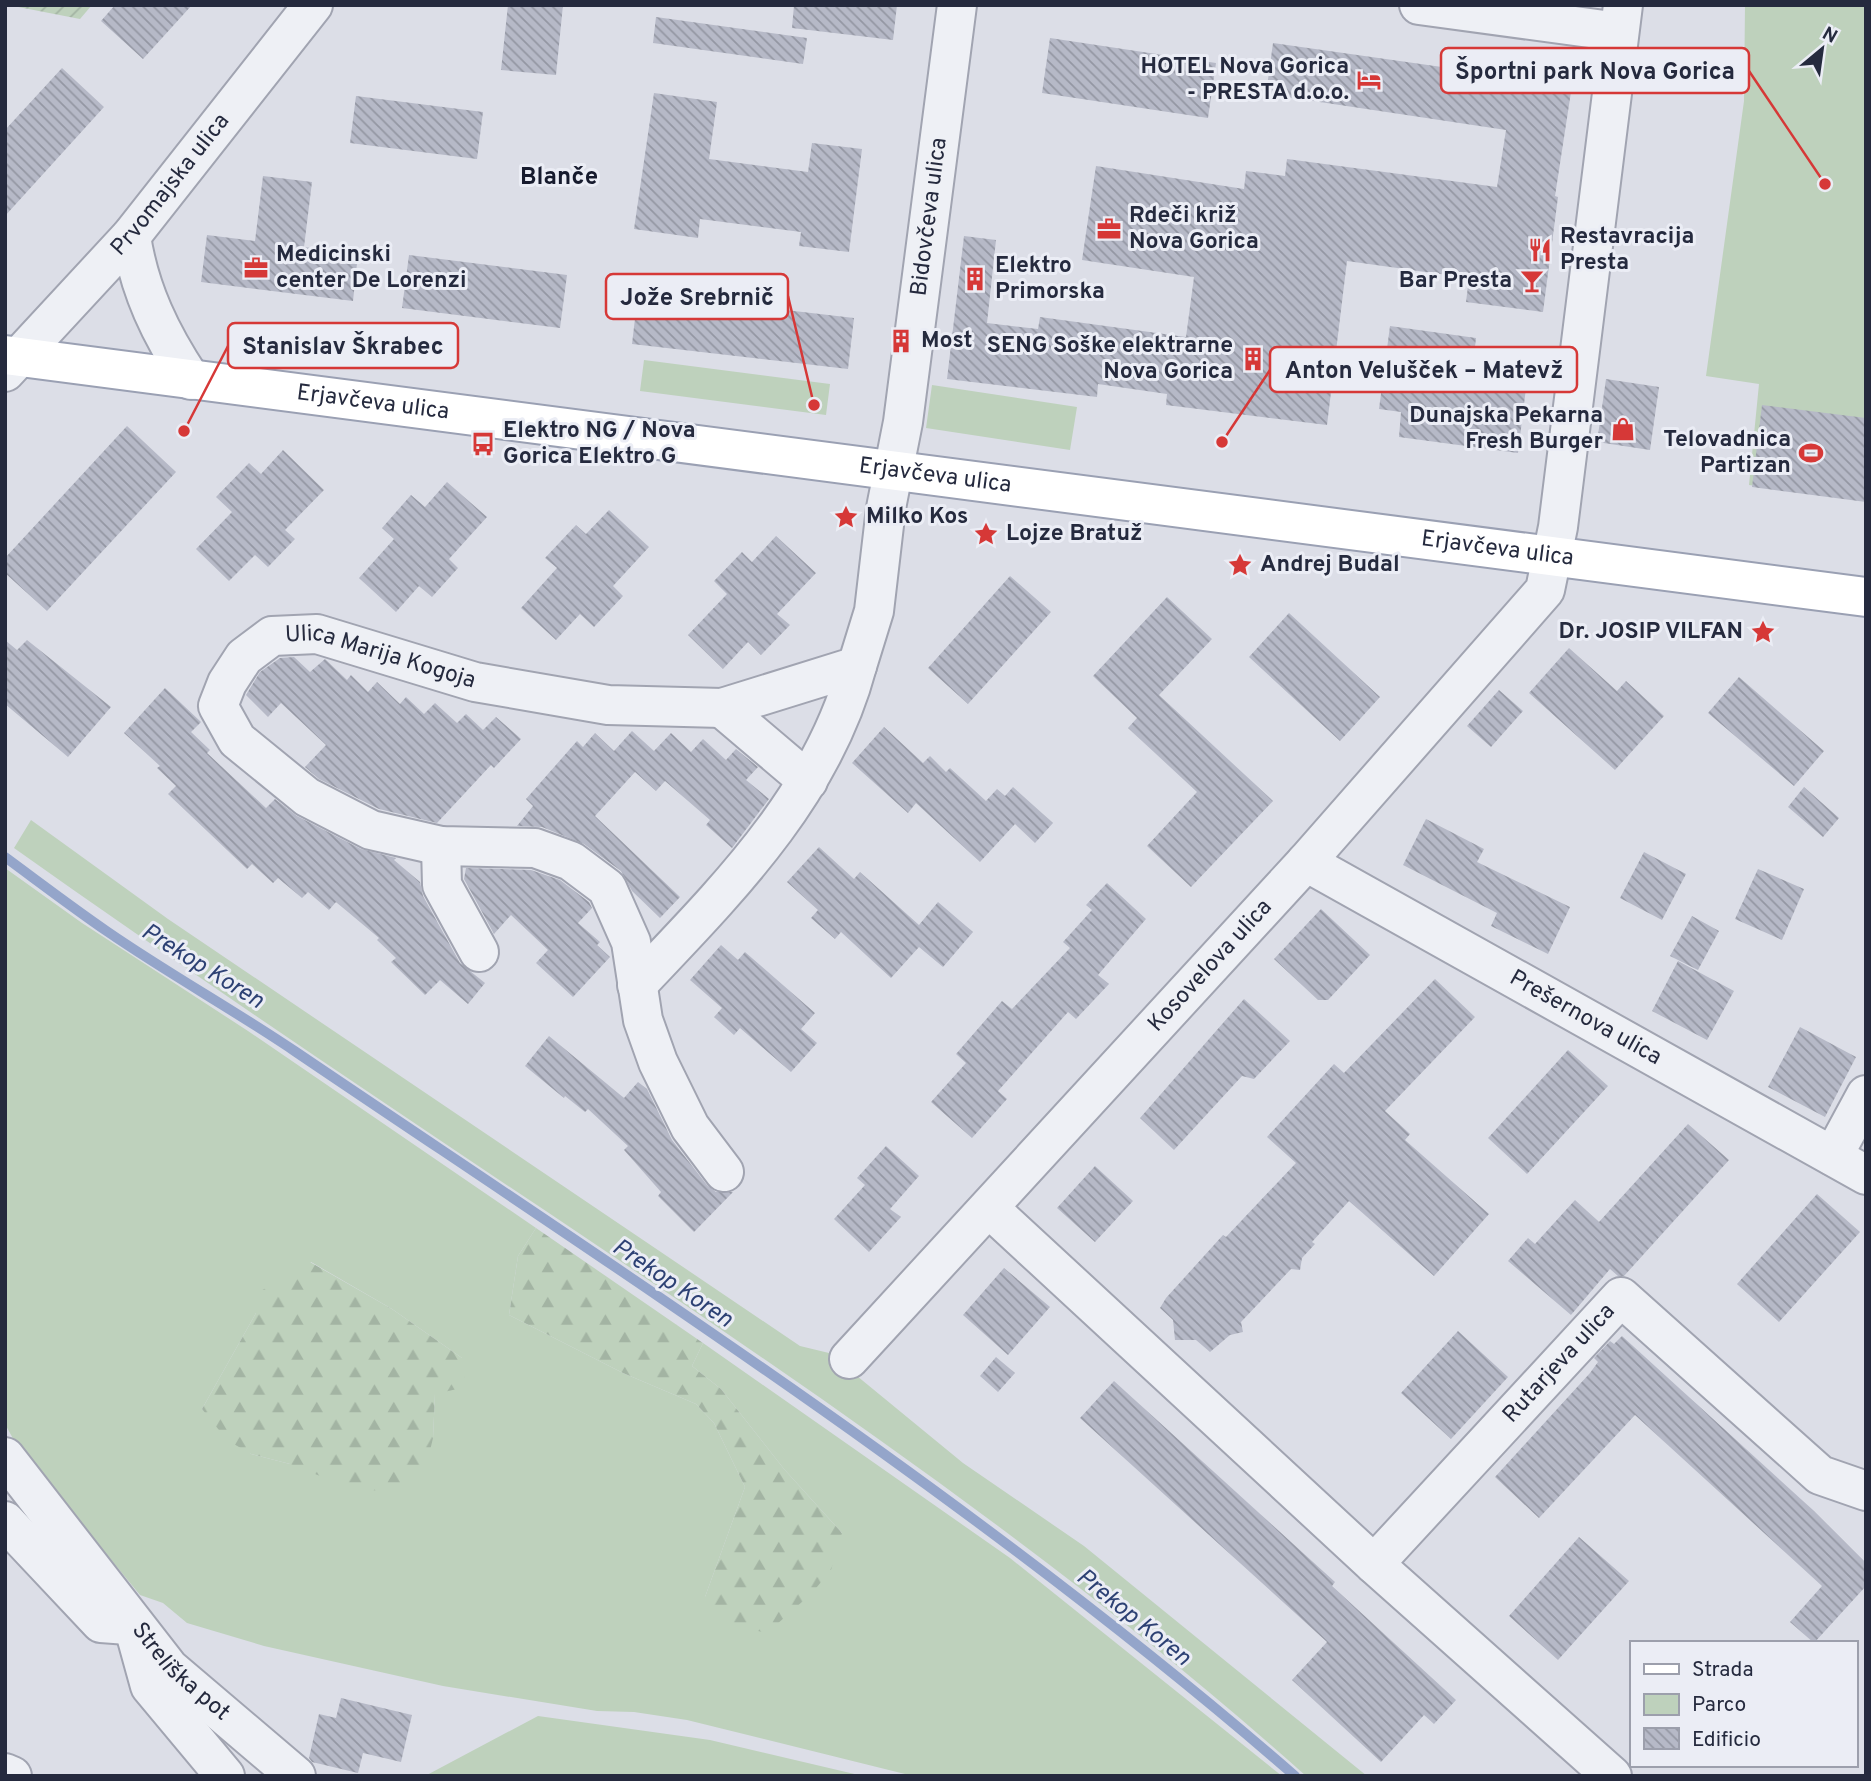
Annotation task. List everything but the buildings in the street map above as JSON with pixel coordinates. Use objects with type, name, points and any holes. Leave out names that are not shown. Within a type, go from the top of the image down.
[{"type":"main road","name":"Erjavčeva ulica","points":[[10,361],[191,380],[1866,597]]},
{"type":"street","name":"Prvomajska ulica","points":[[10,361],[131,236],[313,5]]},
{"type":"street","name":"Bidovčeva ulica","points":[[893,470],[903,422],[957,5]]},
{"type":"street","points":[[1419,5],[1621,18]]},
{"type":"street","name":"Kosovelova ulica","points":[[849,1360],[1306,862],[1545,590],[1558,527],[1621,18]]},
{"type":"street","points":[[131,236],[134,260],[150,308],[166,343],[191,380]]},
{"type":"street","points":[[637,985],[736,881],[808,781],[848,700],[874,611],[893,470]]},
{"type":"street","name":"Ulica Marija Kogoja","points":[[724,1172],[690,1127],[658,1062],[643,1020],[631,942],[607,888],[571,861],[535,848],[441,846],[371,830],[307,797],[237,740],[218,706],[227,683],[244,657],[272,636],[317,634],[475,682],[608,705],[722,708],[857,666]]},
{"type":"street","points":[[722,708],[808,781]]},
{"type":"street","points":[[441,846],[442,885],[479,952]]},
{"type":"street","name":"Prešernova ulica","points":[[1306,862],[1866,1175]]},
{"type":"street","points":[[1833,1156],[1866,1096]]},
{"type":"street","points":[[990,1209],[1374,1564],[1612,1776]]},
{"type":"street","name":"Rutarjeva ulica","points":[[1374,1564],[1621,1297],[1820,1475],[1866,1491]]},
{"type":"street","points":[[5,1457],[133,1625],[150,1686],[225,1776]]},
{"type":"street","name":"Streliška pot","points":[[5,1521],[101,1623],[133,1625],[169,1668],[296,1776]]},
{"type":"street","points":[[5,1773],[12,1776]]},
{"type":"green space","points":[[8,5],[92,5],[80,19]]},
{"type":"green space","points":[[1745,5],[1866,5],[1866,501],[1749,485],[1759,384],[1706,376],[1744,101]]},
{"type":"green space","points":[[644,360],[830,384],[826,415],[640,391]]},
{"type":"green space","points":[[932,385],[1077,407],[1070,450],[926,428]]},
{"type":"green space","points":[[31,820],[168,919],[800,1346],[829,1353],[963,1463],[1084,1546],[1367,1776],[1306,1776],[1135,1631],[866,1430],[228,997],[14,848]]},
{"type":"green space","points":[[5,868],[82,923],[248,1031],[536,1228],[518,1256],[509,1315],[623,1373],[696,1404],[714,1423],[745,1487],[705,1597],[842,1533],[784,1469],[721,1389],[692,1366],[703,1343],[1010,1558],[1282,1776],[913,1776],[687,1720],[634,1712],[597,1711],[443,1686],[264,1646],[187,1623],[163,1603],[140,1595],[16,1444],[5,1424]],"holes":[[[311,1262],[392,1309],[462,1358],[435,1393],[433,1438],[290,1464],[251,1454],[202,1409],[256,1313]]]},
{"type":"green space","points":[[536,1228],[703,1343],[692,1366],[721,1389],[784,1469],[842,1533],[831,1570],[812,1593],[767,1633],[724,1624],[705,1597],[745,1487],[714,1423],[696,1404],[623,1373],[509,1315],[518,1256]]},
{"type":"green space","points":[[310,1262],[392,1309],[462,1358],[466,1387],[435,1394],[433,1438],[424,1476],[394,1494],[340,1484],[290,1464],[251,1454],[227,1440],[202,1409],[256,1313],[254,1295]]},
{"type":"green space","points":[[538,1716],[710,1740],[863,1776],[425,1776]]},
{"type":"waterway","name":"Prekop Koren","points":[[5,857],[108,932],[296,1052],[807,1399],[1056,1581],[1177,1677],[1295,1776]]},
{"type":"place","name":"HOTEL Nova Gorica - PRESTA d.o.o.","points":[[1369,80]]},
{"type":"place","name":"Športni park Nova Gorica","points":[[1825,184]]},
{"type":"place","name":"Rdeči križ Nova Gorica","points":[[1109,229]]},
{"type":"place","name":"Restavracija Presta","points":[[1540,250]]},
{"type":"place","name":"Medicinski center De Lorenzi","points":[[256,268]]},
{"type":"place","name":"Elektro Primorska","points":[[975,279]]},
{"type":"place","name":"Bar Presta","points":[[1532,281]]},
{"type":"place","name":"Most","points":[[901,341]]},
{"type":"place","name":"SENG Soške elektrarne Nova Gorica","points":[[1253,359]]},
{"type":"place","name":"Jože Srebrnič","points":[[814,405]]},
{"type":"place","name":"Dunajska Pekarna Fresh Burger","points":[[1623,429]]},
{"type":"place","name":"Stanislav Škrabec","points":[[184,431]]},
{"type":"place","name":"Anton Velušček – Matevž","points":[[1222,442]]},
{"type":"place","name":"Elektro NG / Nova Gorica Elektro G","points":[[483,444]]},
{"type":"place","name":"Telovadnica Partizan","points":[[1811,453]]},
{"type":"place","name":"Milko Kos","points":[[846,517]]},
{"type":"place","name":"Lojze Bratuž","points":[[986,534]]},
{"type":"place","name":"Andrej Budal","points":[[1240,565]]},
{"type":"place","name":"Dr. JOSIP VILFAN","points":[[1763,632]]},
{"type":"district","name":"Blanče","points":[[559,178]]}]
